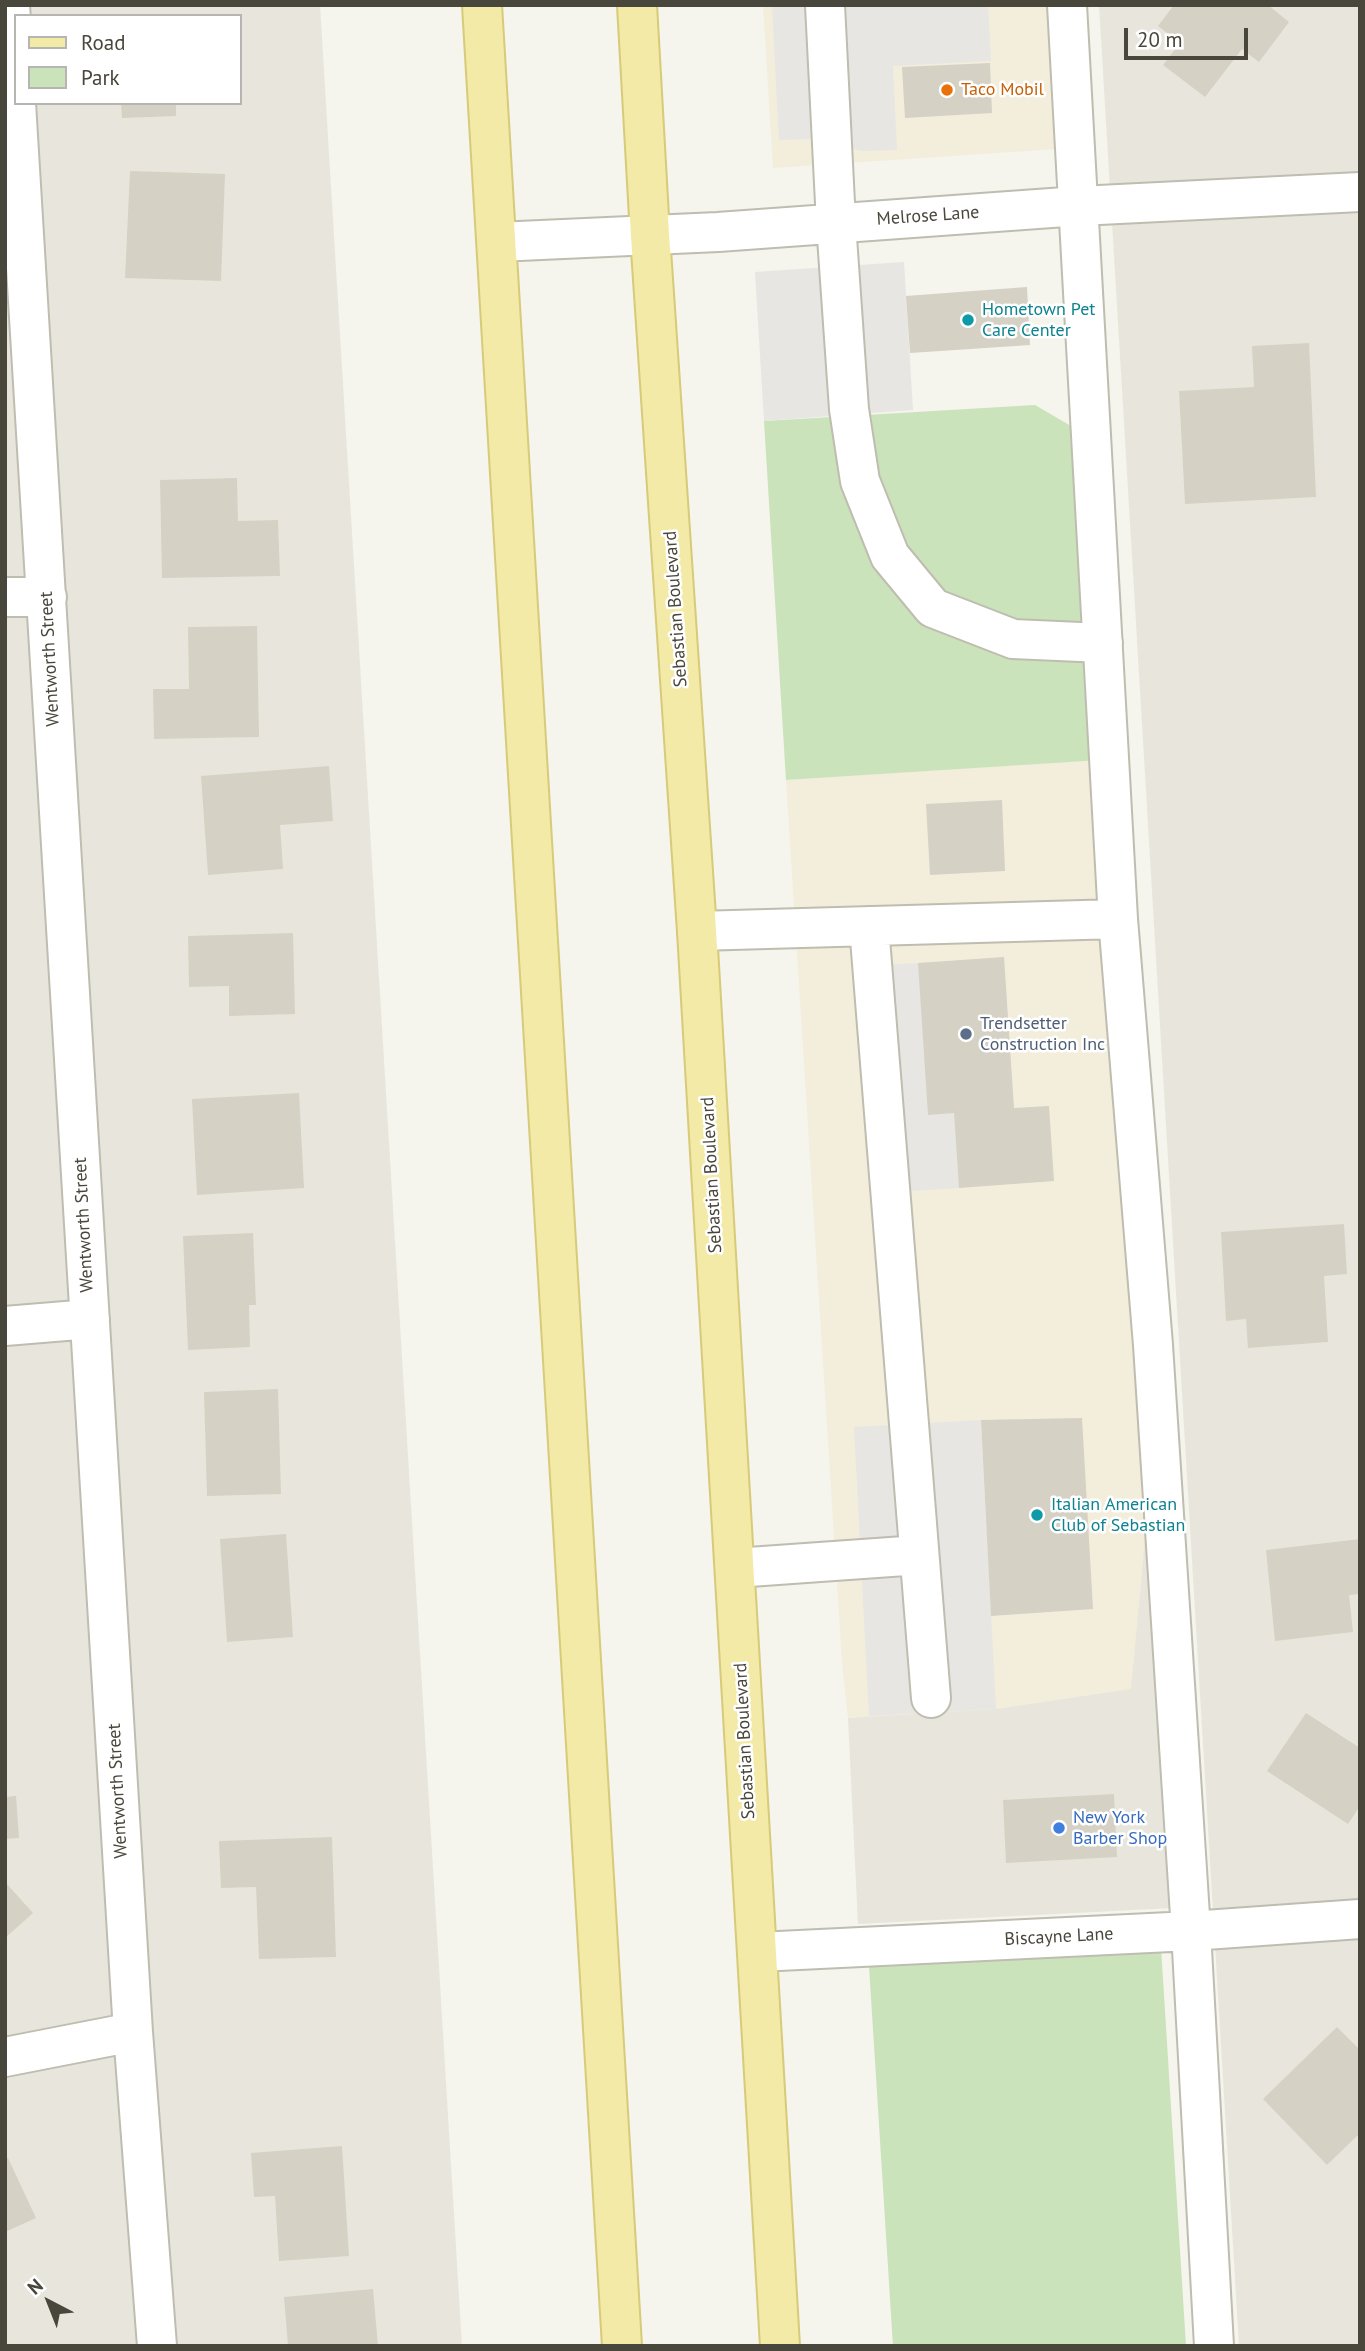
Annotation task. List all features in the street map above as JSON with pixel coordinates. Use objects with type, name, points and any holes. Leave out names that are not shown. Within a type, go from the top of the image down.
[{"type":"main road","points":[[482,5],[622,2346]]},
{"type":"main road","name":"Sebastian Boulevard","points":[[637,5],[697,931],[780,2346]]},
{"type":"street","points":[[10,5],[14,64]]},
{"type":"street","points":[[825,5],[849,409],[860,481],[890,556],[933,608],[1013,639],[1103,643]]},
{"type":"street","points":[[1067,5],[1118,919],[1154,1359],[1191,1931],[1214,2346]]},
{"type":"street","name":"Wentworth Street","points":[[16,105],[133,2032],[157,2346]]},
{"type":"street","name":"Melrose Lane","points":[[497,242],[650,235],[1079,206],[1360,192]]},
{"type":"street","points":[[5,597],[47,597]]},
{"type":"street","points":[[697,931],[1118,919]]},
{"type":"street","points":[[869,926],[931,1698]]},
{"type":"street","points":[[5,1326],[90,1319]]},
{"type":"street","points":[[735,1568],[919,1555]]},
{"type":"street","name":"Biscayne Lane","points":[[758,1952],[1191,1931],[1360,1919]]},
{"type":"street","points":[[5,2057],[133,2032]]},
{"type":"shaded area","points":[[5,5],[320,5],[462,2346],[5,2346]]},
{"type":"shaded area","points":[[763,5],[1049,5],[1057,149],[773,168]]},
{"type":"shaded area","points":[[772,5],[988,5],[991,61],[893,66],[897,150],[862,151],[814,139],[779,140]]},
{"type":"shaded area","points":[[1099,5],[1360,5],[1360,2346],[1239,2346]]},
{"type":"shaded area","points":[[904,262],[913,410],[764,421],[755,272]]},
{"type":"shaded area","points":[[1124,758],[1149,1497],[1131,1689],[996,1709],[848,1718],[842,1662],[786,780]]},
{"type":"shaded area","points":[[918,963],[954,1113],[959,1188],[897,1192],[883,965]]},
{"type":"shaded area","points":[[981,1420],[996,1709],[869,1716],[854,1427]]},
{"type":"shaded area","points":[[1149,1497],[1193,1907],[858,1924],[848,1718],[869,1716]]},
{"type":"green space","points":[[1035,405],[1083,433],[1101,760],[786,780],[764,421]]},
{"type":"green space","points":[[1161,1947],[1186,2346],[893,2346],[869,1966]]},
{"type":"building","points":[[1174,5],[1268,5],[1289,22],[1259,62],[1242,49],[1205,97],[1163,65],[1180,43],[1158,26]]},
{"type":"building","name":"Taco Mobil","points":[[990,63],[992,113],[905,118],[902,67]]},
{"type":"building","points":[[121,105],[176,105],[176,116],[122,118]]},
{"type":"building","points":[[130,171],[225,174],[221,281],[125,278]]},
{"type":"building","name":"Hometown Pet Care Center","points":[[1027,287],[1030,345],[910,353],[906,296]]},
{"type":"building","points":[[1309,343],[1316,497],[1185,504],[1179,391],[1254,387],[1252,346]]},
{"type":"building","points":[[237,478],[238,521],[278,520],[280,576],[162,578],[160,480]]},
{"type":"building","points":[[257,626],[259,737],[154,739],[153,689],[189,689],[188,627]]},
{"type":"building","points":[[329,766],[333,821],[280,825],[283,869],[208,875],[201,776]]},
{"type":"building","points":[[1002,800],[1005,871],[930,875],[926,804]]},
{"type":"building","points":[[293,933],[295,1014],[229,1016],[229,986],[189,987],[188,936]]},
{"type":"building","name":"Trendsetter Construction Inc","points":[[1004,957],[1014,1108],[1049,1106],[1054,1181],[959,1188],[954,1113],[928,1115],[918,963]]},
{"type":"building","points":[[299,1093],[304,1188],[197,1195],[192,1099]]},
{"type":"building","points":[[1344,1224],[1347,1274],[1324,1276],[1328,1342],[1248,1348],[1246,1319],[1226,1321],[1221,1232]]},
{"type":"building","points":[[253,1233],[256,1305],[249,1305],[250,1347],[188,1350],[183,1236]]},
{"type":"building","points":[[278,1389],[281,1494],[207,1496],[204,1392]]},
{"type":"building","name":"Italian American Club of Sebastian","points":[[1082,1418],[1093,1609],[991,1616],[981,1420]]},
{"type":"building","points":[[286,1534],[293,1637],[227,1642],[220,1539]]},
{"type":"building","points":[[1360,1539],[1360,1594],[1349,1595],[1353,1632],[1275,1641],[1266,1550]]},
{"type":"building","points":[[1306,1713],[1360,1748],[1360,1806],[1348,1824],[1267,1771]]},
{"type":"building","points":[[1114,1794],[1117,1857],[1006,1863],[1003,1800]]},
{"type":"building","points":[[16,1796],[19,1838],[5,1839],[5,1797]]},
{"type":"building","points":[[332,1837],[336,1957],[259,1959],[256,1887],[221,1888],[219,1841]]},
{"type":"building","points":[[5,1882],[33,1913],[5,1938]]},
{"type":"building","points":[[1337,2027],[1360,2050],[1360,2133],[1327,2165],[1263,2099]]},
{"type":"building","points":[[342,2146],[349,2256],[279,2261],[275,2196],[254,2197],[251,2153]]},
{"type":"building","points":[[8,2158],[36,2218],[5,2232],[5,2159]]},
{"type":"building","points":[[373,2289],[378,2346],[288,2346],[284,2297]]},
{"type":"place","name":"Taco Mobil","points":[[947,90]]},
{"type":"place","name":"Hometown Pet Care Center","points":[[968,320]]},
{"type":"place","name":"Trendsetter Construction Inc","points":[[966,1034]]},
{"type":"place","name":"Italian American Club of Sebastian","points":[[1037,1515]]},
{"type":"place","name":"New York Barber Shop","points":[[1059,1828]]}]
